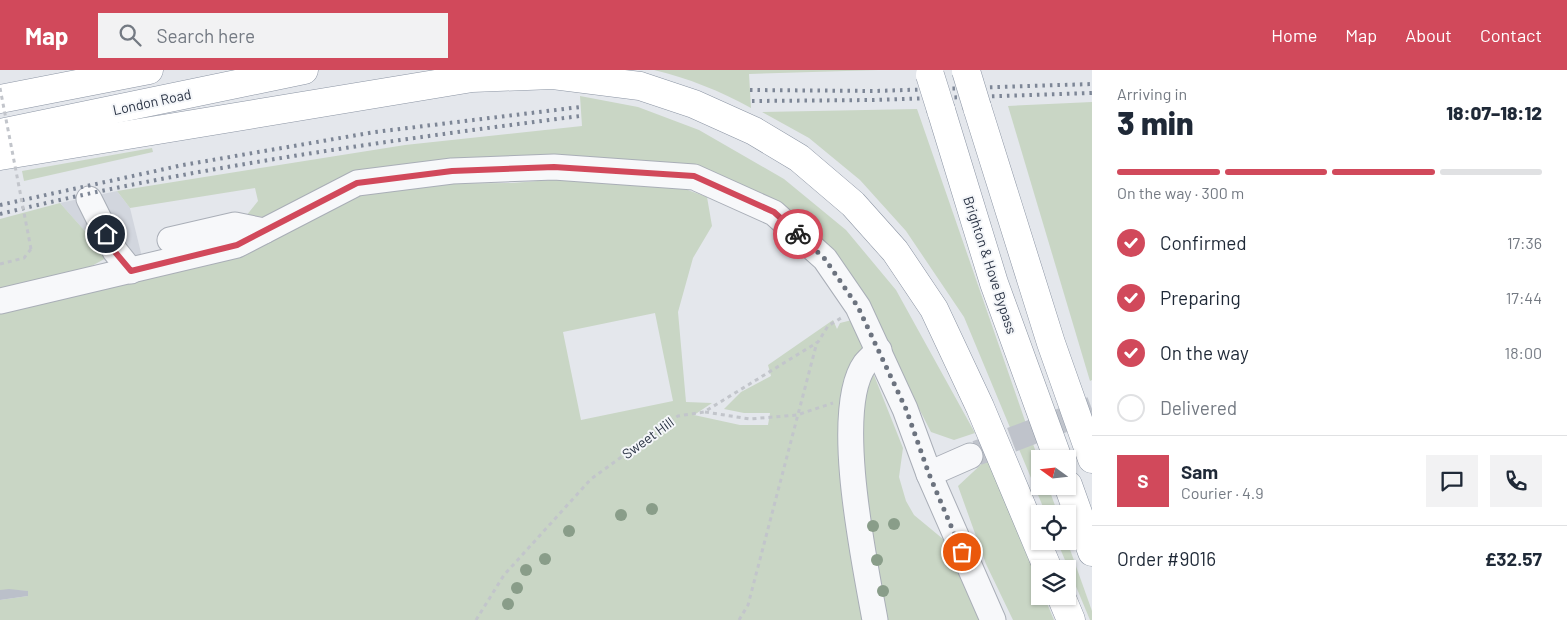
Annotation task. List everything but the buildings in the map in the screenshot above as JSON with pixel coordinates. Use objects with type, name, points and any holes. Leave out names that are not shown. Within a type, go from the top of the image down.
[{"type":"highway","points":[[0,99],[149,70]]},
{"type":"highway","name":"London Road","points":[[0,133],[304,70]]},
{"type":"highway","points":[[966,71],[1051,343],[1092,458]]},
{"type":"highway","name":"Brighton & Hove Bypass","points":[[929,73],[994,283],[1055,450]]},
{"type":"highway","points":[[0,156],[472,78],[562,76],[640,86],[694,104],[754,130],[799,158],[854,204],[895,251],[934,309],[980,407],[1044,560]]},
{"type":"highway","points":[[1072,495],[1092,552]]},
{"type":"highway","points":[[1064,605],[1071,620]]},
{"type":"street","points":[[0,301],[237,245],[357,183],[452,171],[554,167],[694,176],[774,212],[825,259],[858,307],[906,409],[929,474],[993,620]]},
{"type":"street","points":[[89,200],[115,252],[131,271]]},
{"type":"street","points":[[170,240],[235,225],[264,231]]},
{"type":"street","points":[[875,620],[853,494],[853,397],[864,364],[879,350]]},
{"type":"street","points":[[929,474],[970,456]]},
{"type":"path","points":[[0,88],[31,249],[24,258],[0,264]]},
{"type":"path","name":"Sweet Hill","points":[[476,620],[504,575],[591,479],[678,416],[704,412],[818,342],[828,326],[858,307]]},
{"type":"path","points":[[740,620],[748,604],[818,342]]},
{"type":"path","points":[[704,412],[750,419],[797,415],[853,397]]},
{"type":"shaded area","points":[[117,191],[130,208],[142,257],[115,251],[108,257],[60,203]]},
{"type":"green space","points":[[654,70],[879,70],[749,74],[751,108],[704,86]]},
{"type":"green space","points":[[580,96],[638,107],[699,130],[784,179],[846,230],[896,290],[975,433],[954,440],[931,432],[859,292],[823,245],[695,171],[479,161],[266,217],[246,216],[258,201],[255,188],[130,208],[117,191],[405,145],[582,126]]},
{"type":"green space","points":[[1092,102],[1092,380],[1090,381],[1008,106]]},
{"type":"green space","points":[[917,109],[1035,450],[1031,450],[1031,478],[964,317],[906,231],[860,180],[809,138],[762,112]]},
{"type":"green space","points":[[152,148],[153,152],[24,181],[22,171]]},
{"type":"green space","points":[[563,179],[674,185],[707,197],[712,226],[693,258],[678,312],[686,402],[712,403],[694,415],[740,425],[768,425],[770,413],[744,413],[724,409],[741,392],[771,376],[768,365],[833,320],[837,329],[840,323],[852,320],[903,448],[899,477],[906,501],[914,515],[943,539],[980,620],[883,620],[851,383],[866,620],[0,620],[0,600],[28,596],[28,591],[0,590],[0,308],[237,255],[246,255],[361,190],[398,184],[512,183]],"holes":[[[655,313],[673,401],[581,420],[563,332]]]},
{"type":"green space","points":[[60,203],[108,257],[79,273],[0,288],[0,219]]},
{"type":"green space","points":[[987,459],[1031,565],[1031,605],[1048,605],[1054,620],[1013,620],[986,564],[958,486]]},
{"type":"green space","points":[[1038,495],[1051,495],[1055,505],[1042,505]]},
{"type":"green space","points":[[1061,550],[1070,550],[1074,560],[1065,560]]},
{"type":"green space","points":[[1076,566],[1092,611],[1092,620],[1090,620],[1076,586]]},
{"type":"tunnel","points":[[977,453],[1092,409]]},
{"type":"railway","points":[[750,90],[875,91],[1092,84]]},
{"type":"railway","points":[[752,101],[874,100],[1092,93]]},
{"type":"railway","points":[[0,205],[183,165],[375,132],[580,107]]},
{"type":"railway","points":[[0,214],[72,197],[216,169],[434,135],[580,116]]},
{"type":"way so far","points":[[798,234],[825,259],[858,307],[906,409],[929,474],[962,552]]},
{"type":"route","points":[[106,234],[115,252],[131,271],[237,245],[357,183],[452,171],[554,167],[694,176],[774,212],[798,234]]}]
